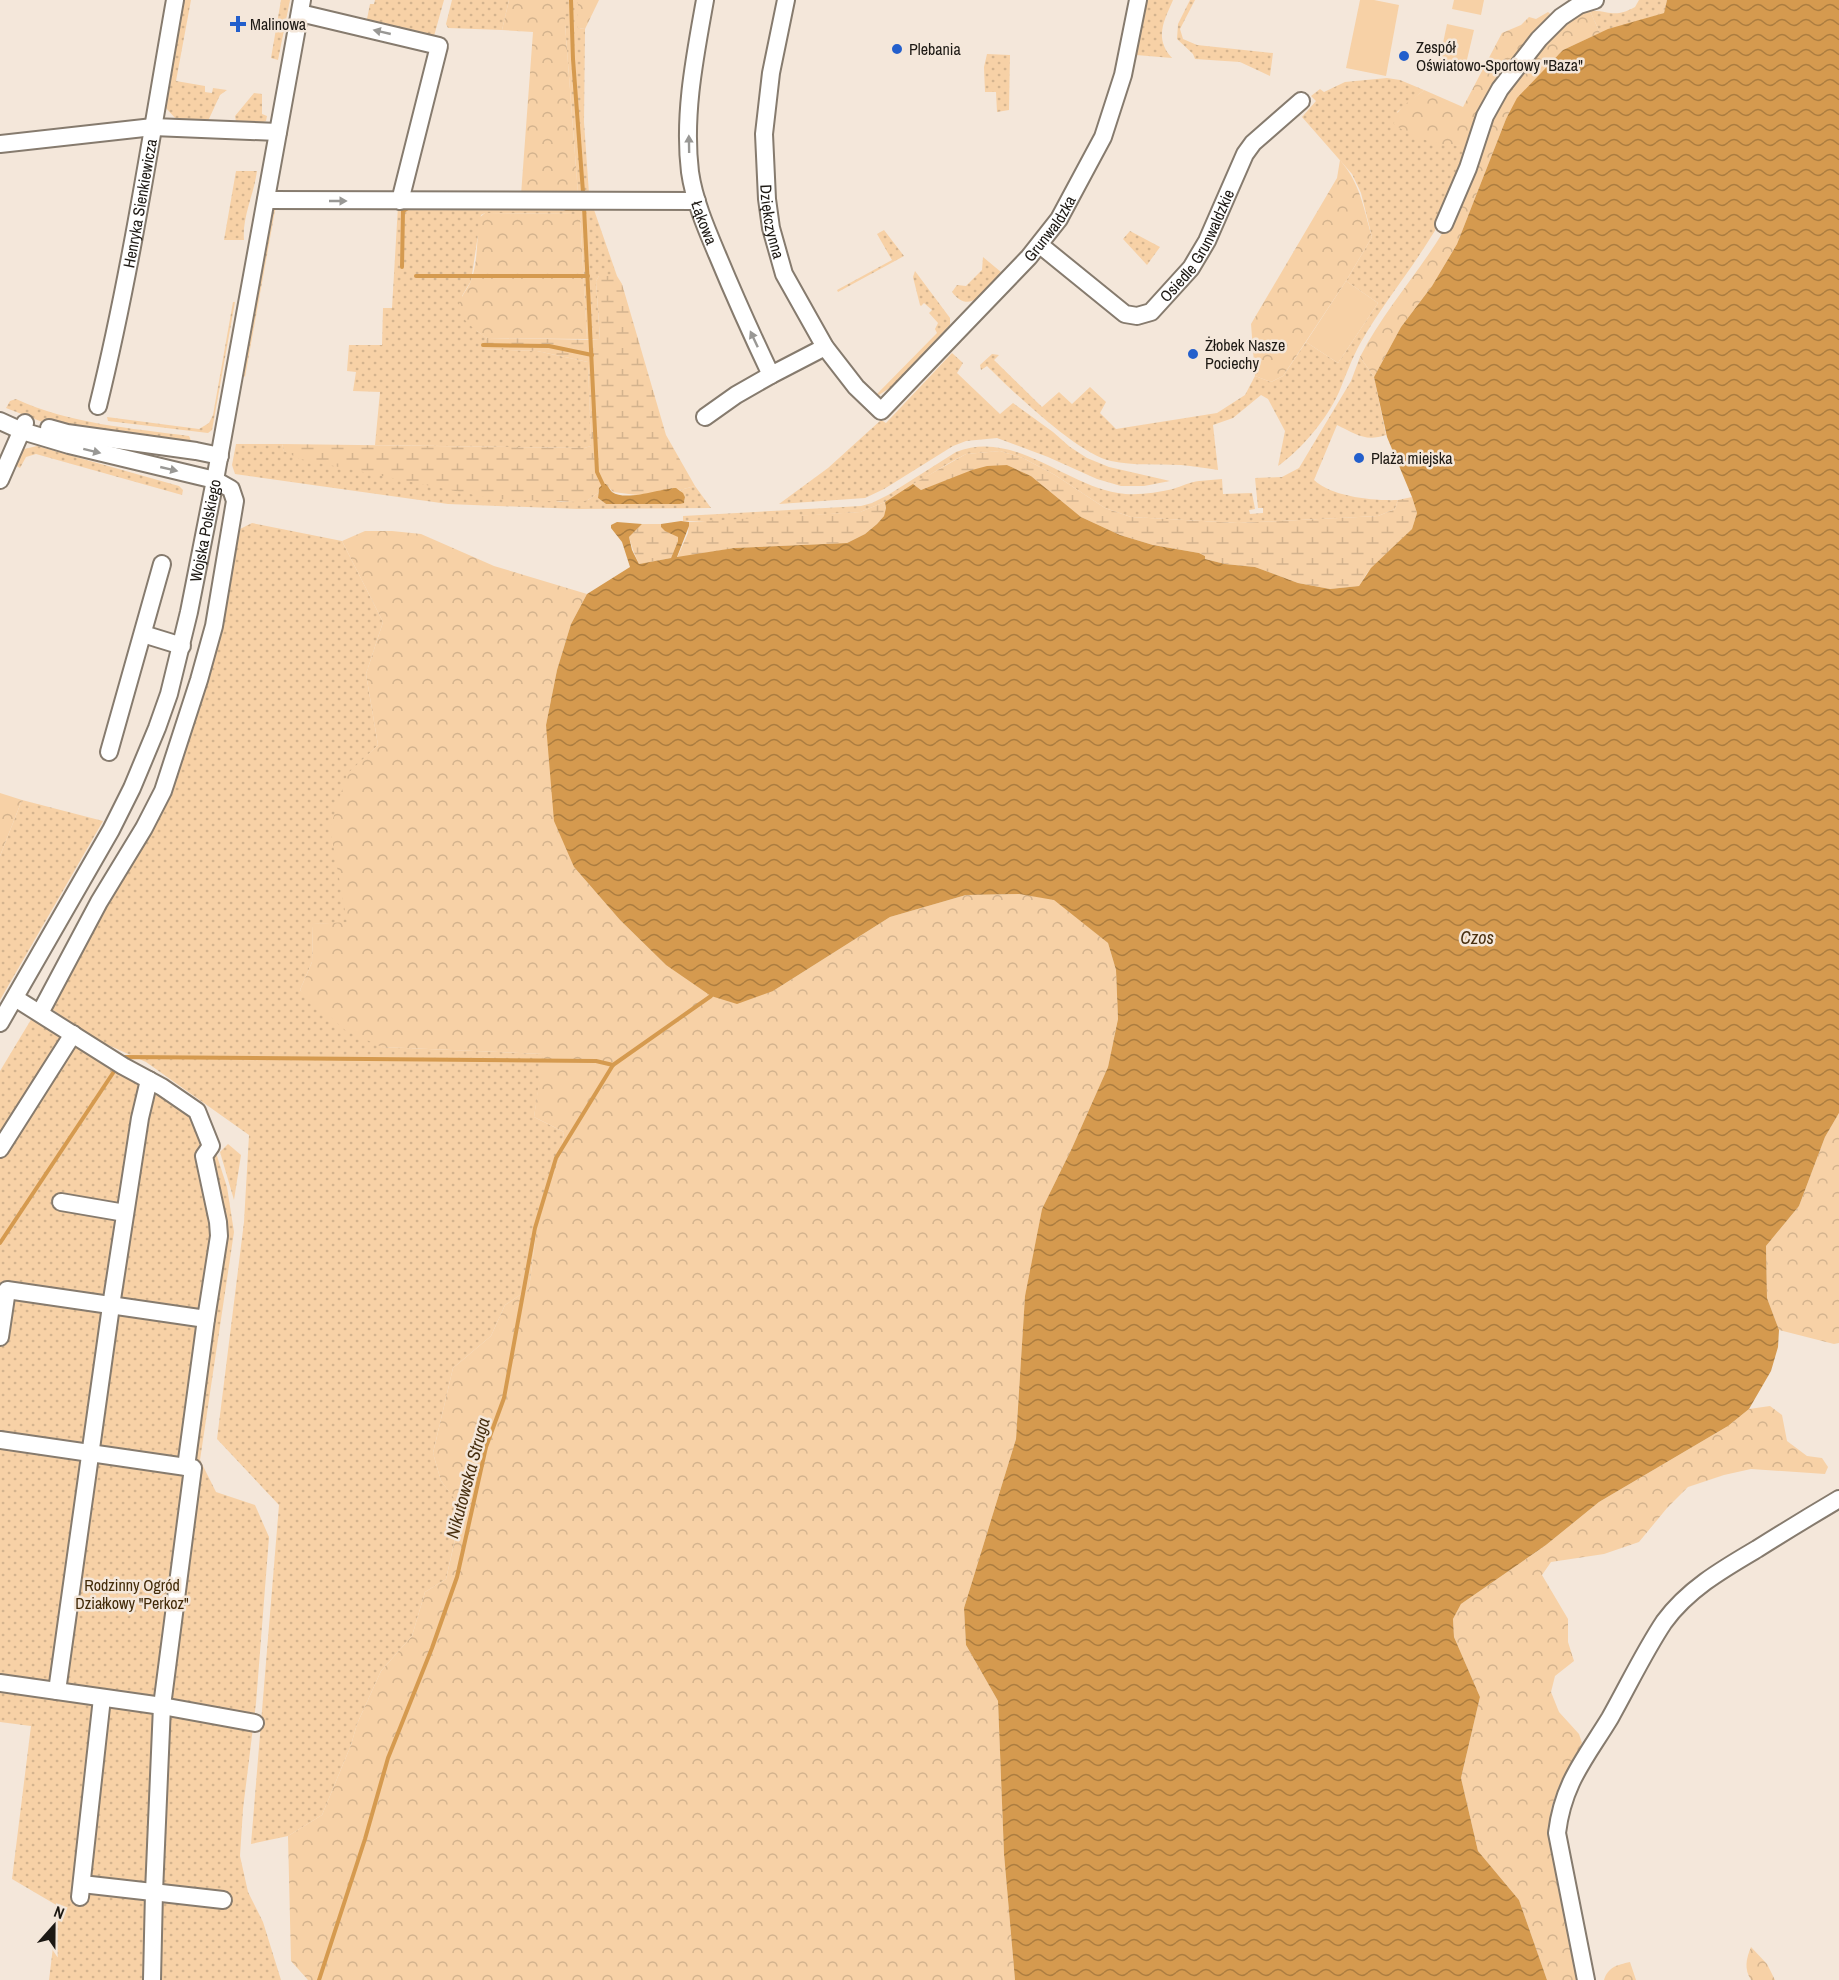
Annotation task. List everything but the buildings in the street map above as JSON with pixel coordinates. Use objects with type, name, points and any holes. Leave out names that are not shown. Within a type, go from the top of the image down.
[{"type":"street","name":"Henryka Sienkiewicza","points":[[98,406],[119,316],[175,0]]},
{"type":"street","name":"Łąkowa","points":[[705,0],[693,70],[688,144],[690,174],[707,230],[738,305],[771,375]]},
{"type":"street","name":"Dziękczynna","points":[[786,0],[771,73],[764,134],[767,199],[771,228],[784,274],[825,347],[856,387],[881,411]]},
{"type":"street","name":"Grunwaldzka","points":[[881,411],[1040,245],[1059,219],[1103,137],[1123,75],[1138,0]]},
{"type":"street","points":[[1444,224],[1468,168],[1485,116],[1500,89],[1539,39],[1561,17],[1579,5],[1595,0]]},
{"type":"street","points":[[301,6],[439,46],[400,201]]},
{"type":"street","name":"Wojska Polskiego","points":[[0,1023],[111,830],[132,788],[161,717],[182,646],[215,480],[301,6]]},
{"type":"street","name":"Osiedle Grunwaldzkie","points":[[1040,245],[1125,314],[1137,316],[1151,312],[1184,277],[1207,241],[1245,154],[1253,143],[1301,100]]},
{"type":"street","points":[[0,144],[153,127],[278,132]]},
{"type":"street","points":[[266,200],[697,201]]},
{"type":"street","points":[[705,417],[736,395],[825,347]]},
{"type":"street","points":[[0,410],[24,426],[69,445],[215,480],[231,489],[235,501],[214,626],[163,791],[144,828],[99,902],[40,1013]]},
{"type":"street","points":[[0,421],[219,456]]},
{"type":"street","points":[[0,480],[24,426]]},
{"type":"street","points":[[109,752],[162,564]]},
{"type":"street","points":[[143,633],[182,646]]},
{"type":"street","points":[[15,998],[196,1111],[211,1146],[204,1156],[219,1236],[186,1467]]},
{"type":"street","points":[[0,1149],[73,1034]]},
{"type":"street","points":[[57,1691],[125,1213],[140,1118],[149,1080]]},
{"type":"street","points":[[61,1202],[125,1213]]},
{"type":"street","points":[[0,1337],[7,1290],[206,1319]]},
{"type":"street","points":[[0,1440],[193,1468],[162,1706],[152,1980]]},
{"type":"street","points":[[1586,1980],[1557,1833],[1566,1792],[1578,1767],[1609,1719],[1664,1622],[1683,1600],[1720,1570],[1839,1499]]},
{"type":"street","points":[[0,1683],[162,1706],[255,1723]]},
{"type":"street","points":[[102,1698],[81,1890],[154,1892],[223,1900]]},
{"type":"green space","points":[[180,0],[191,0],[176,81],[205,86],[205,92],[212,93],[213,88],[227,90],[220,95],[208,121],[176,119],[165,107]]},
{"type":"green space","points":[[281,0],[290,0],[278,60],[271,58]]},
{"type":"green space","points":[[375,0],[444,0],[434,36],[428,39],[366,24],[370,4],[374,4]]},
{"type":"green space","points":[[452,0],[509,0],[502,30],[448,28],[446,24]]},
{"type":"green space","points":[[509,0],[565,0],[578,194],[521,195],[533,32],[502,30]]},
{"type":"green space","points":[[565,0],[578,0],[578,28],[585,29],[584,122],[589,194],[578,194]]},
{"type":"green space","points":[[578,0],[599,0],[585,29],[578,28]]},
{"type":"green space","points":[[1147,0],[1173,0],[1162,29],[1163,43],[1172,58],[1136,55]]},
{"type":"green space","points":[[1190,0],[1195,0],[1180,29],[1183,39],[1197,45],[1273,53],[1270,76],[1240,62],[1195,59],[1193,54],[1177,39],[1178,24]]},
{"type":"green space","points":[[1360,0],[1399,5],[1386,76],[1346,68]]},
{"type":"green space","points":[[1454,0],[1484,0],[1481,15],[1452,9]]},
{"type":"green space","points":[[1639,0],[1667,0],[1664,13],[1600,33],[1590,11],[1622,13],[1635,7]]},
{"type":"green space","points":[[1590,11],[1600,33],[1563,50],[1506,119],[1457,244],[1432,286],[1401,327],[1374,377],[1360,357],[1451,218],[1493,110],[1546,40],[1568,20]]},
{"type":"green space","points":[[1548,12],[1556,18],[1471,146],[1430,141],[1402,130],[1394,124],[1401,109],[1424,90],[1463,107],[1502,33],[1521,25],[1529,17],[1536,19]]},
{"type":"green space","points":[[1447,24],[1474,30],[1465,68],[1439,62]]},
{"type":"green space","points":[[987,54],[1010,55],[1009,110],[997,112],[996,92],[985,92],[984,67]]},
{"type":"green space","points":[[1387,78],[1400,80],[1424,90],[1397,112],[1431,137],[1449,144],[1471,146],[1448,207],[1428,242],[1361,342],[1328,413],[1305,442],[1278,466],[1285,431],[1268,399],[1261,395],[1233,418],[1213,425],[1218,470],[1181,465],[1128,464],[1111,461],[1082,447],[1046,421],[987,366],[981,370],[980,365],[992,354],[999,355],[994,360],[1042,407],[1059,392],[1072,404],[1090,387],[1106,402],[1100,413],[1116,429],[1217,413],[1245,395],[1255,376],[1271,382],[1283,376],[1306,342],[1338,363],[1378,303],[1346,281],[1372,237],[1361,193],[1352,174],[1302,117],[1316,101],[1311,96],[1320,89],[1324,92],[1345,82]]},
{"type":"green space","points":[[254,93],[262,94],[262,114],[267,116],[266,121],[236,122],[235,116]]},
{"type":"green space","points":[[1340,160],[1357,187],[1372,237],[1346,281],[1283,376],[1271,382],[1255,376],[1251,324],[1337,178]]},
{"type":"green space","points":[[236,171],[257,171],[246,214],[244,240],[224,240]]},
{"type":"green space","points":[[592,204],[617,276],[599,276],[596,281],[600,340],[587,339],[580,214],[485,213],[481,215],[471,281],[462,296],[477,331],[487,338],[481,349],[537,351],[588,362],[591,446],[584,448],[375,445],[380,392],[353,391],[356,372],[347,371],[349,345],[382,345],[383,308],[392,308],[398,206]]},
{"type":"green space","points":[[276,205],[245,377],[241,374],[273,207]]},
{"type":"green space","points":[[485,213],[580,214],[587,339],[487,338],[464,319],[459,304],[473,276],[479,218]]},
{"type":"green space","points":[[884,230],[904,256],[838,292],[837,290],[892,260],[877,234]]},
{"type":"green space","points":[[1130,231],[1160,247],[1147,265],[1123,239]]},
{"type":"green space","points":[[983,257],[1001,272],[984,292],[972,301],[966,302],[959,299],[952,292],[957,285],[966,286],[982,270]]},
{"type":"green space","points":[[915,271],[950,318],[950,325],[894,385],[879,395],[877,394],[937,333],[935,329],[938,323],[929,313],[932,310],[924,303],[920,305],[913,277]]},
{"type":"green space","points":[[599,276],[617,276],[622,284],[666,435],[695,486],[637,495],[613,492],[606,484],[588,500],[580,502],[494,499],[300,459],[284,451],[282,444],[584,448],[591,446],[588,362],[537,351],[480,349],[487,338],[600,340],[596,281]]},
{"type":"green space","points":[[1346,281],[1378,303],[1338,363],[1306,342]]},
{"type":"green space","points":[[233,302],[235,302],[212,430],[208,433],[108,421],[107,417],[199,429],[209,423],[213,415]]},
{"type":"green space","points":[[952,353],[963,363],[957,373],[1000,414],[1013,403],[1087,458],[1109,467],[1170,481],[1144,486],[1121,486],[1097,479],[997,438],[966,441],[953,446],[884,489],[865,498],[779,504],[828,468],[881,420],[886,423]]},
{"type":"green space","points":[[1360,357],[1374,377],[1386,435],[1366,437],[1337,425],[1314,480],[1342,494],[1366,499],[1398,500],[1395,509],[1378,516],[1238,523],[1131,517],[1105,508],[1055,475],[1023,458],[1000,451],[966,454],[885,502],[860,512],[724,521],[683,521],[683,516],[861,506],[888,495],[956,452],[977,447],[998,447],[1018,452],[1078,480],[1118,493],[1152,493],[1196,482],[1222,479],[1223,494],[1252,493],[1255,509],[1249,510],[1250,514],[1263,513],[1263,508],[1258,508],[1255,478],[1282,477],[1299,468],[1351,381]]},
{"type":"green space","points":[[16,399],[79,420],[189,436],[193,445],[45,423],[6,408],[10,401]]},
{"type":"green space","points":[[236,444],[282,444],[284,451],[561,502],[588,500],[598,493],[598,498],[606,504],[680,504],[685,501],[685,497],[680,490],[695,486],[711,508],[578,509],[448,504],[235,474],[232,465]]},
{"type":"green space","points":[[37,446],[179,486],[183,490],[182,495],[36,454],[26,457],[20,468],[13,464],[20,450]]},
{"type":"green space","points":[[1000,451],[1023,458],[1055,475],[1105,508],[1131,517],[1238,523],[1378,516],[1395,509],[1398,500],[1412,497],[1417,513],[1412,529],[1367,573],[1359,586],[1330,589],[1298,583],[1255,567],[1225,564],[1205,559],[1205,556],[1199,553],[1153,545],[1120,535],[1081,517],[1031,476],[1007,465],[945,481],[921,490],[913,484],[966,454]]},
{"type":"green space","points":[[885,502],[884,516],[877,524],[865,534],[847,543],[734,548],[677,558],[688,533],[689,522],[860,512]]},
{"type":"green space","points":[[252,523],[342,541],[383,622],[366,674],[378,745],[347,775],[347,923],[313,924],[312,962],[300,990],[382,1047],[544,1054],[534,1117],[564,1132],[560,1157],[537,1224],[529,1289],[505,1305],[491,1336],[453,1368],[433,1453],[441,1481],[462,1508],[446,1579],[425,1592],[412,1636],[381,1671],[357,1724],[351,1745],[322,1815],[288,1836],[251,1844],[279,1505],[217,1439],[244,1222],[249,1135],[146,1062],[97,1040],[50,1008],[168,789],[238,530]]},
{"type":"green space","points":[[642,524],[661,524],[661,527],[668,532],[678,536],[671,558],[639,564],[629,537]]},
{"type":"green space","points":[[365,531],[421,534],[494,566],[587,594],[571,624],[557,670],[546,725],[574,867],[620,920],[666,965],[773,991],[890,917],[966,895],[1019,894],[1054,899],[1108,943],[1116,970],[1118,1019],[1108,1067],[1042,1209],[1025,1297],[1016,1439],[964,1608],[966,1645],[998,1701],[1004,1854],[1015,1980],[308,1980],[291,1961],[288,1836],[322,1815],[351,1745],[357,1724],[381,1671],[412,1636],[425,1592],[446,1579],[462,1509],[441,1481],[433,1453],[453,1368],[491,1336],[505,1305],[529,1289],[538,1217],[560,1157],[564,1132],[534,1117],[543,1054],[382,1047],[345,1030],[300,990],[312,962],[313,924],[347,922],[330,828],[347,774],[378,745],[366,674],[383,622],[342,541]]},
{"type":"green space","points":[[0,793],[22,800],[0,856]]},
{"type":"green space","points":[[22,800],[103,821],[0,1000],[0,856]]},
{"type":"green space","name":"Rodzinny Ogród Działkowy \"Perkoz\"","points":[[35,1013],[208,1128],[227,1187],[234,1232],[200,1460],[216,1492],[255,1505],[269,1537],[256,1703],[243,1809],[240,1856],[248,1892],[263,1922],[281,1980],[49,1980],[58,1906],[12,1879],[31,1726],[0,1722],[0,1071]]},
{"type":"green space","points":[[1839,1113],[1839,1343],[1834,1344],[1779,1330],[1767,1298],[1766,1246],[1799,1206],[1825,1137]]},
{"type":"green space","points":[[228,1144],[241,1155],[234,1200],[220,1152]]},
{"type":"green space","points":[[1770,1406],[1782,1415],[1787,1441],[1807,1456],[1822,1458],[1828,1467],[1825,1474],[1751,1469],[1688,1487],[1639,1542],[1604,1554],[1551,1562],[1542,1575],[1568,1619],[1568,1642],[1574,1661],[1555,1676],[1551,1692],[1559,1712],[1579,1734],[1582,1743],[1558,1788],[1551,1809],[1549,1833],[1579,1980],[1547,1980],[1519,1900],[1478,1851],[1461,1778],[1480,1697],[1454,1637],[1453,1619],[1461,1604],[1546,1545],[1599,1502],[1728,1426],[1749,1409]]},
{"type":"green space","points":[[1751,1947],[1767,1964],[1775,1980],[1751,1980],[1746,1964]]},
{"type":"green space","points":[[1630,1962],[1636,1980],[1604,1980],[1614,1967]]},
{"type":"water","name":"Czos","points":[[1667,0],[1839,0],[1839,1113],[1825,1137],[1799,1206],[1766,1246],[1767,1298],[1779,1330],[1778,1347],[1771,1371],[1749,1409],[1728,1426],[1599,1502],[1546,1545],[1461,1604],[1453,1619],[1454,1637],[1480,1697],[1461,1778],[1478,1851],[1519,1900],[1547,1980],[1015,1980],[1004,1854],[998,1701],[966,1645],[964,1608],[1016,1439],[1025,1296],[1042,1209],[1108,1067],[1118,1019],[1116,970],[1108,943],[1054,900],[1019,894],[966,895],[890,917],[773,991],[737,1004],[711,996],[666,965],[620,920],[574,867],[554,821],[546,725],[557,670],[571,624],[587,594],[630,567],[622,542],[611,528],[611,525],[617,522],[642,524],[629,537],[639,564],[671,558],[678,537],[665,531],[661,524],[681,521],[689,522],[689,526],[677,557],[734,548],[847,543],[865,534],[877,524],[884,516],[885,502],[913,484],[921,490],[972,470],[987,466],[1007,465],[1031,476],[1081,517],[1120,535],[1153,545],[1199,553],[1205,556],[1205,559],[1225,564],[1255,567],[1298,583],[1330,589],[1359,586],[1371,568],[1412,529],[1417,513],[1387,437],[1374,377],[1401,327],[1432,286],[1457,244],[1506,119],[1517,98],[1563,50],[1608,29],[1664,13]]},
{"type":"water","points":[[606,484],[612,492],[626,496],[676,488],[683,493],[684,503],[606,504],[598,498],[599,488]]},
{"type":"waterway","points":[[571,0],[583,192]]},
{"type":"waterway","points":[[584,207],[597,472],[605,489]]},
{"type":"waterway","points":[[402,267],[403,211],[408,208]]},
{"type":"waterway","points":[[566,209],[584,209]]},
{"type":"waterway","points":[[416,276],[588,276]]},
{"type":"waterway","points":[[483,345],[549,346],[592,355]]},
{"type":"waterway","name":"Nikutowska Struga","points":[[319,1980],[365,1839],[388,1758],[432,1648],[457,1577],[486,1447],[504,1398],[535,1228],[556,1158],[613,1065],[711,996]]},
{"type":"waterway","points":[[121,1061],[124,1057],[596,1061],[613,1065]]},
{"type":"waterway","points":[[0,1243],[117,1067]]},
{"type":"place","name":"Malinowa","points":[[238,24]]},
{"type":"place","name":"Plebania","points":[[897,49]]},
{"type":"place","name":"Zespół Oświatowo-Sportowy \"Baza\"","points":[[1404,56]]},
{"type":"place","name":"Żłobek Nasze Pociechy","points":[[1193,354]]},
{"type":"place","name":"Plaża miejska","points":[[1359,458]]}]
